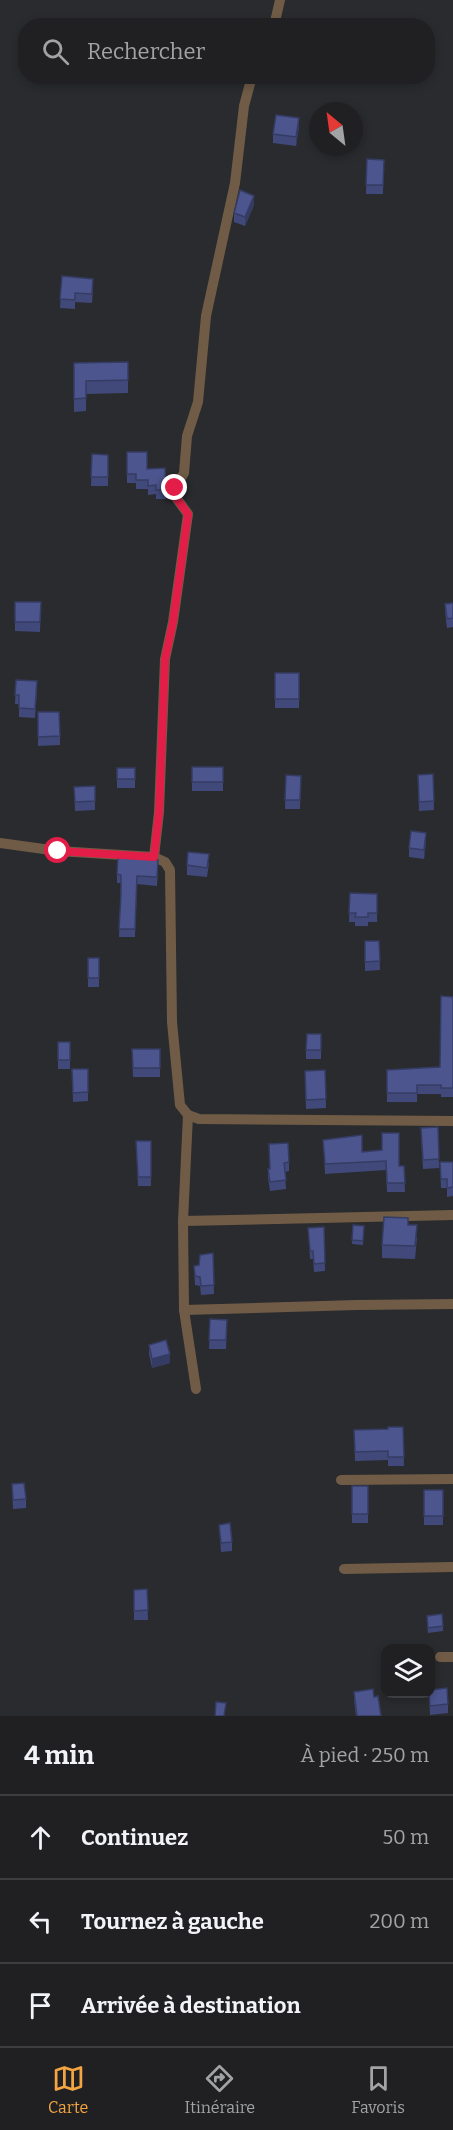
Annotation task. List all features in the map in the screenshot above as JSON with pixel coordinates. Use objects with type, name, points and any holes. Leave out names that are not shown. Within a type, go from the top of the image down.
[{"type":"street","points":[[276,18],[280,0]]},
{"type":"street","points":[[154,857],[159,812],[165,659],[173,622],[188,514],[177,499],[175,488],[184,473],[187,436],[198,402],[206,316],[235,183],[244,106],[250,84]]},
{"type":"street","points":[[0,843],[58,851],[154,857],[165,862],[170,870],[172,1022],[180,1105],[188,1115],[199,1119],[453,1121]]},
{"type":"street","points":[[188,1115],[183,1221],[184,1310],[196,1389]]},
{"type":"street","points":[[183,1221],[453,1215]]},
{"type":"street","points":[[184,1310],[453,1304]]},
{"type":"street","points":[[340,1480],[453,1479]]},
{"type":"street","points":[[344,1569],[453,1567]]},
{"type":"street","points":[[440,1657],[453,1657]]},
{"type":"building","points":[[276,115],[299,118],[296,137],[273,134]]},
{"type":"building","points":[[367,159],[384,160],[383,185],[366,185]]},
{"type":"building","points":[[240,190],[254,196],[245,217],[234,213]]},
{"type":"building","points":[[62,276],[93,279],[92,294],[75,293],[75,300],[60,299]]},
{"type":"building","points":[[128,362],[128,380],[86,381],[86,398],[74,399],[74,363]]},
{"type":"building","points":[[127,452],[147,452],[147,469],[165,468],[166,490],[156,490],[156,485],[148,486],[148,480],[136,480],[136,474],[127,474]]},
{"type":"building","points":[[92,454],[108,455],[108,477],[91,477]]},
{"type":"building","points":[[15,602],[41,602],[40,622],[15,622]]},
{"type":"building","points":[[453,603],[453,618],[447,619],[445,604]]},
{"type":"building","points":[[275,673],[299,673],[299,699],[275,699]]},
{"type":"building","points":[[16,680],[37,681],[35,709],[19,708],[19,695],[15,695]]},
{"type":"building","points":[[38,712],[59,712],[60,736],[38,737]]},
{"type":"building","points":[[192,767],[223,767],[223,782],[192,782]]},
{"type":"building","points":[[117,768],[135,768],[135,779],[117,779]]},
{"type":"building","points":[[433,774],[434,801],[419,802],[418,775]]},
{"type":"building","points":[[286,775],[301,776],[300,800],[285,800]]},
{"type":"building","points":[[95,786],[95,801],[75,802],[74,787]]},
{"type":"building","points":[[411,831],[426,833],[424,850],[409,848]]},
{"type":"building","points":[[188,852],[209,854],[207,868],[187,865]]},
{"type":"building","points":[[118,857],[158,860],[157,877],[137,876],[135,929],[119,929],[121,875],[117,874]]},
{"type":"building","points":[[350,893],[377,894],[377,913],[368,913],[368,917],[355,917],[356,913],[349,913]]},
{"type":"building","points":[[365,941],[379,941],[380,961],[365,962]]},
{"type":"building","points":[[88,958],[99,958],[99,978],[88,978]]},
{"type":"building","points":[[441,996],[453,997],[453,1088],[441,1088],[441,1085],[417,1085],[417,1093],[387,1093],[387,1070],[440,1067]]},
{"type":"building","points":[[307,1034],[321,1034],[321,1050],[306,1050]]},
{"type":"building","points":[[58,1042],[70,1042],[70,1060],[58,1060]]},
{"type":"building","points":[[132,1049],[160,1049],[160,1068],[133,1068]]},
{"type":"building","points":[[72,1069],[88,1069],[88,1092],[73,1093]]},
{"type":"building","points":[[325,1070],[326,1099],[306,1100],[305,1071]]},
{"type":"building","points":[[438,1127],[439,1159],[423,1160],[421,1128]]},
{"type":"building","points":[[382,1133],[399,1133],[399,1166],[404,1166],[405,1183],[387,1183],[386,1161],[325,1164],[323,1140],[362,1135],[362,1152],[382,1150]]},
{"type":"building","points":[[136,1141],[151,1141],[151,1177],[138,1177]]},
{"type":"building","points":[[288,1143],[289,1162],[284,1163],[286,1180],[270,1182],[269,1144]]},
{"type":"building","points":[[440,1162],[453,1162],[453,1187],[447,1188],[447,1179],[441,1179]]},
{"type":"building","points":[[384,1217],[408,1218],[408,1225],[417,1225],[415,1246],[382,1245]]},
{"type":"building","points":[[353,1225],[364,1226],[363,1241],[352,1240]]},
{"type":"building","points":[[324,1227],[325,1263],[314,1264],[313,1251],[310,1251],[308,1228]]},
{"type":"building","points":[[213,1253],[214,1285],[201,1286],[200,1277],[195,1276],[194,1266],[199,1265],[200,1255]]},
{"type":"building","points":[[210,1319],[227,1320],[226,1340],[209,1340]]},
{"type":"building","points":[[166,1340],[170,1354],[152,1359],[149,1345]]},
{"type":"building","points":[[388,1427],[403,1427],[404,1457],[388,1457],[388,1451],[355,1452],[354,1430],[388,1429]]},
{"type":"building","points":[[24,1483],[26,1499],[13,1500],[12,1484]]},
{"type":"building","points":[[352,1486],[368,1486],[368,1514],[352,1514]]},
{"type":"building","points":[[424,1490],[443,1490],[443,1516],[424,1516]]},
{"type":"building","points":[[230,1523],[232,1542],[221,1543],[219,1525]]},
{"type":"building","points":[[147,1589],[148,1610],[134,1611],[134,1590]]},
{"type":"building","points":[[442,1614],[443,1626],[428,1628],[427,1616]]},
{"type":"building","points":[[447,1688],[448,1704],[430,1706],[429,1698],[435,1698],[435,1689]]},
{"type":"building","points":[[373,1689],[374,1697],[378,1696],[381,1716],[357,1716],[354,1692]]},
{"type":"building","points":[[216,1702],[226,1703],[224,1716],[215,1716]]},
{"type":"route","points":[[58,851],[154,857],[159,812],[165,659],[173,622],[188,514],[177,499],[175,488]]}]
